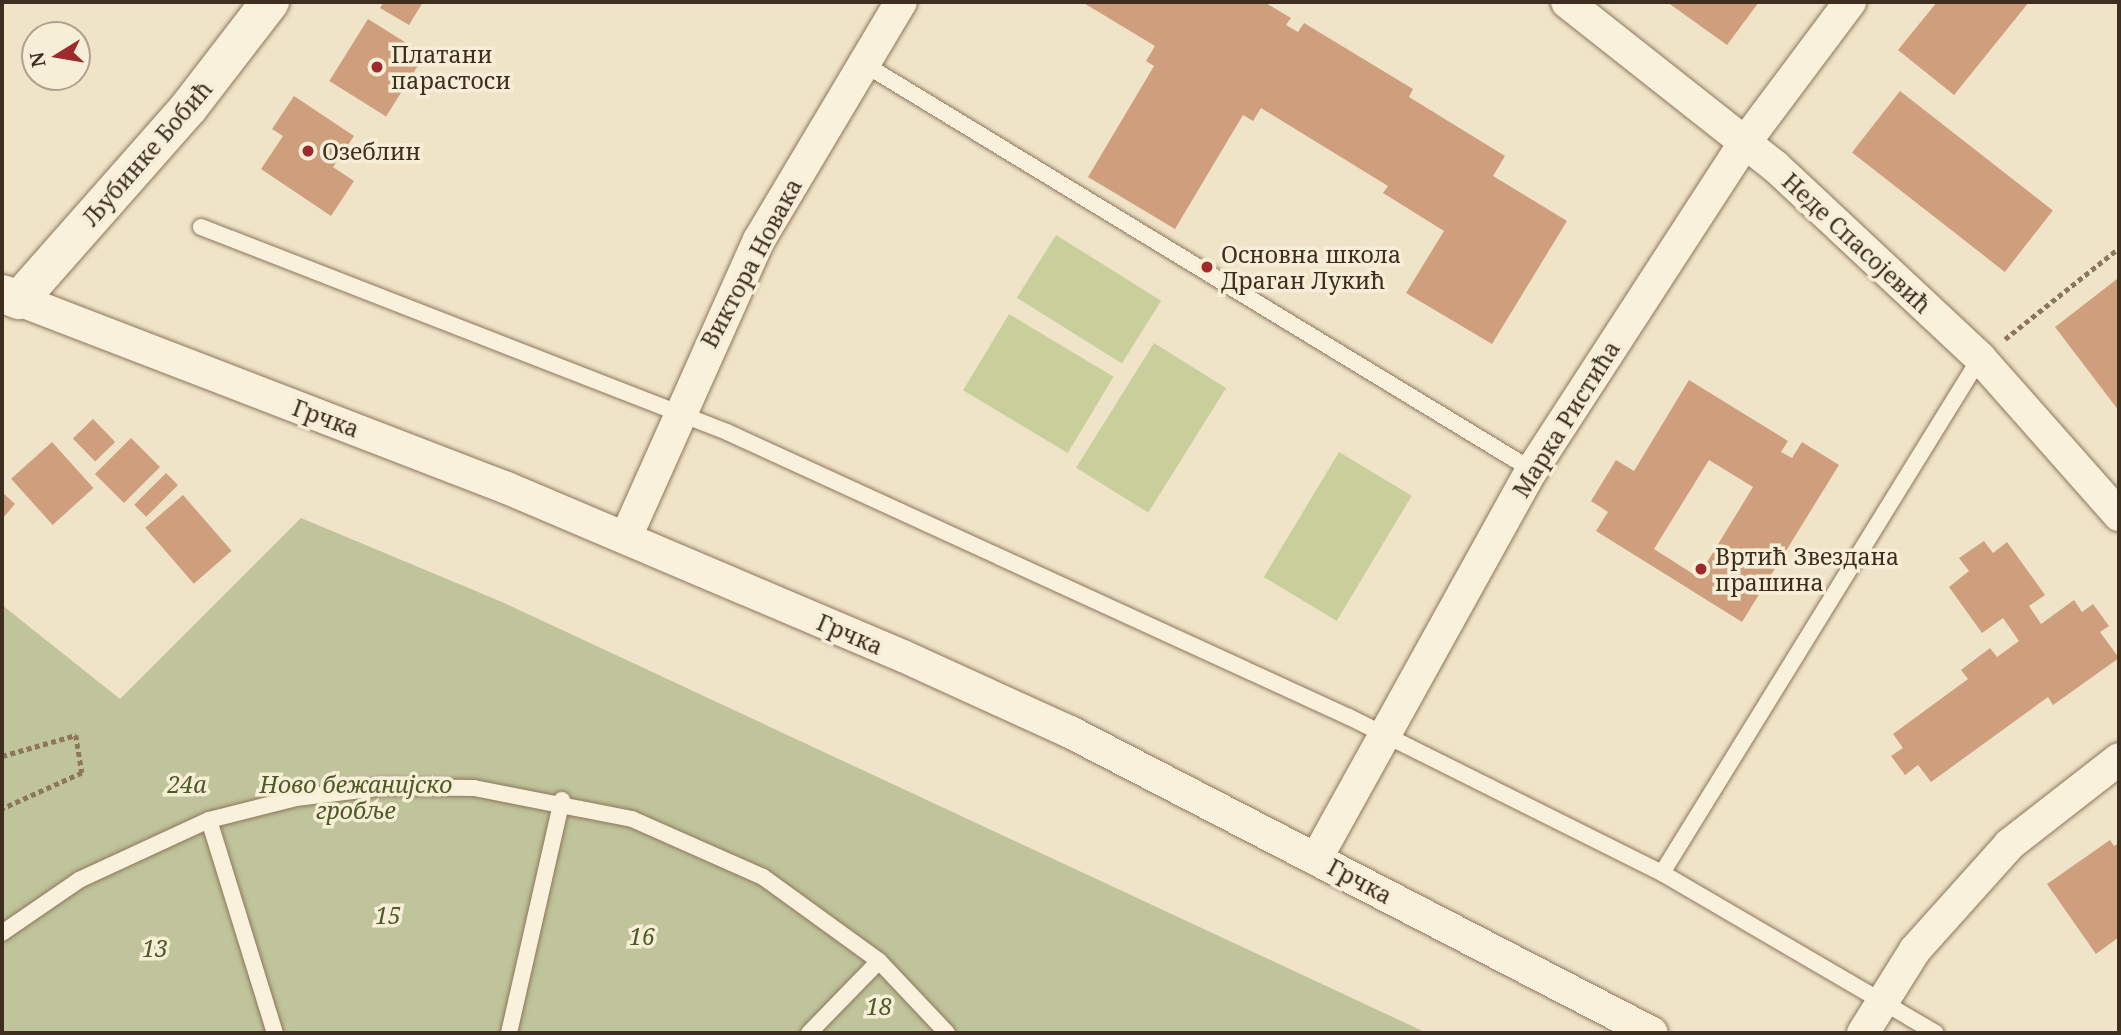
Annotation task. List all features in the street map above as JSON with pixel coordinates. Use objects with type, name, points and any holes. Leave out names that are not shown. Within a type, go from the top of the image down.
[{"type":"main road","name":"Љубинке Бобић","points":[[8,304],[189,107],[270,2]]},
{"type":"street","name":"Виктора Новака","points":[[626,537],[677,412],[759,240],[901,2]]},
{"type":"street","name":"Неде Спасојевић","points":[[1567,2],[1746,141],[1980,358],[2119,515]]},
{"type":"street","name":"Марка Ристића","points":[[1316,859],[1381,734],[1532,470],[1746,141],[1850,2]]},
{"type":"street","name":"Грчка","points":[[8,304],[626,537],[1070,732],[1652,1033]]},
{"type":"street","points":[[1863,1033],[1881,1000],[1915,950],[2010,844],[2119,759]]},
{"type":"lane","points":[[864,64],[1532,470]]},
{"type":"lane","points":[[201,227],[677,412],[1381,734],[1661,873],[1936,1033]]},
{"type":"lane","points":[[1661,873],[1980,358]]},
{"type":"lane","points":[[2,933],[79,880],[209,820],[296,798],[384,787],[474,788],[562,800],[632,819],[742,866],[824,916],[879,961],[947,1033]]},
{"type":"lane","points":[[509,1033],[562,800]]},
{"type":"lane","points":[[209,820],[275,1033]]},
{"type":"lane","points":[[808,1033],[879,961]]},
{"type":"path","points":[[1980,358],[2119,248]]},
{"type":"path","points":[[2,756],[76,735],[82,773],[2,809]]},
{"type":"green space","points":[[1056,235],[1161,301],[1122,363],[1017,298]]},
{"type":"green space","points":[[1009,314],[1114,377],[1068,453],[963,390]]},
{"type":"green space","points":[[1154,343],[1226,388],[1148,513],[1076,468]]},
{"type":"green space","points":[[1339,452],[1412,496],[1337,621],[1264,577]]},
{"type":"green space","name":"Ново бежанијско гробље","points":[[301,518],[502,602],[1427,1033],[2,1033],[2,605],[120,699]]},
{"type":"building","points":[[384,2],[423,2],[409,25],[380,8]]},
{"type":"building","points":[[1082,2],[1264,2],[1291,18],[1286,25],[1298,32],[1304,23],[1413,89],[1409,97],[1505,156],[1493,176],[1567,221],[1492,344],[1406,293],[1444,231],[1383,193],[1388,186],[1261,108],[1253,121],[1243,115],[1175,229],[1088,177],[1154,66],[1146,61],[1155,46]]},
{"type":"building","points":[[1667,2],[1759,2],[1727,45]]},
{"type":"building","points":[[1937,2],[2029,2],[1954,95],[1898,50]]},
{"type":"building","name":"Платани парастоси","points":[[368,19],[425,55],[386,116],[329,81]]},
{"type":"building","points":[[1900,91],[2053,210],[2005,272],[1852,152]]},
{"type":"building","name":"Озеблин","points":[[294,96],[354,136],[333,167],[354,181],[331,216],[261,169],[283,136],[272,129]]},
{"type":"building","points":[[2117,279],[2119,282],[2119,411],[2055,327]]},
{"type":"building","points":[[1689,380],[1788,441],[1781,452],[1792,458],[1802,442],[1839,465],[1742,622],[1596,531],[1608,512],[1591,501],[1616,460],[1634,471]],"holes":[[[1709,460],[1753,487],[1698,577],[1654,549]]]},
{"type":"building","points":[[93,419],[115,442],[95,461],[73,438]]},
{"type":"building","points":[[131,438],[160,467],[124,503],[95,474]]},
{"type":"building","points":[[52,442],[93,488],[53,525],[11,479]]},
{"type":"building","points":[[166,473],[178,485],[146,517],[134,505]]},
{"type":"building","points":[[2,492],[15,504],[2,519]]},
{"type":"building","points":[[183,495],[232,551],[194,584],[145,528]]},
{"type":"building","points":[[1984,541],[1993,553],[2007,542],[2045,595],[2029,606],[2041,624],[2074,600],[2082,612],[2093,604],[2109,626],[2100,632],[2119,658],[2053,705],[2048,697],[1931,782],[1918,765],[1905,775],[1891,756],[1903,748],[1893,734],[1968,679],[1961,670],[1990,648],[1997,657],[2019,641],[2003,618],[1982,633],[1949,587],[1969,571],[1959,558]]},
{"type":"building","points":[[2110,840],[2114,846],[2119,843],[2119,937],[2096,954],[2047,884]]},
{"type":"place","name":"Платани парастоси","points":[[377,67]]},
{"type":"place","name":"Озеблин","points":[[308,151]]},
{"type":"place","name":"Основна школа Драган Лукић","points":[[1207,267]]},
{"type":"place","name":"Вртић Звездана прашина","points":[[1701,569]]},
{"type":"park label","name":"24a","points":[[187,784]]},
{"type":"park label","name":"15","points":[[388,915]]},
{"type":"park label","name":"16","points":[[642,936]]},
{"type":"park label","name":"13","points":[[155,948]]},
{"type":"park label","name":"18","points":[[879,1006]]}]
